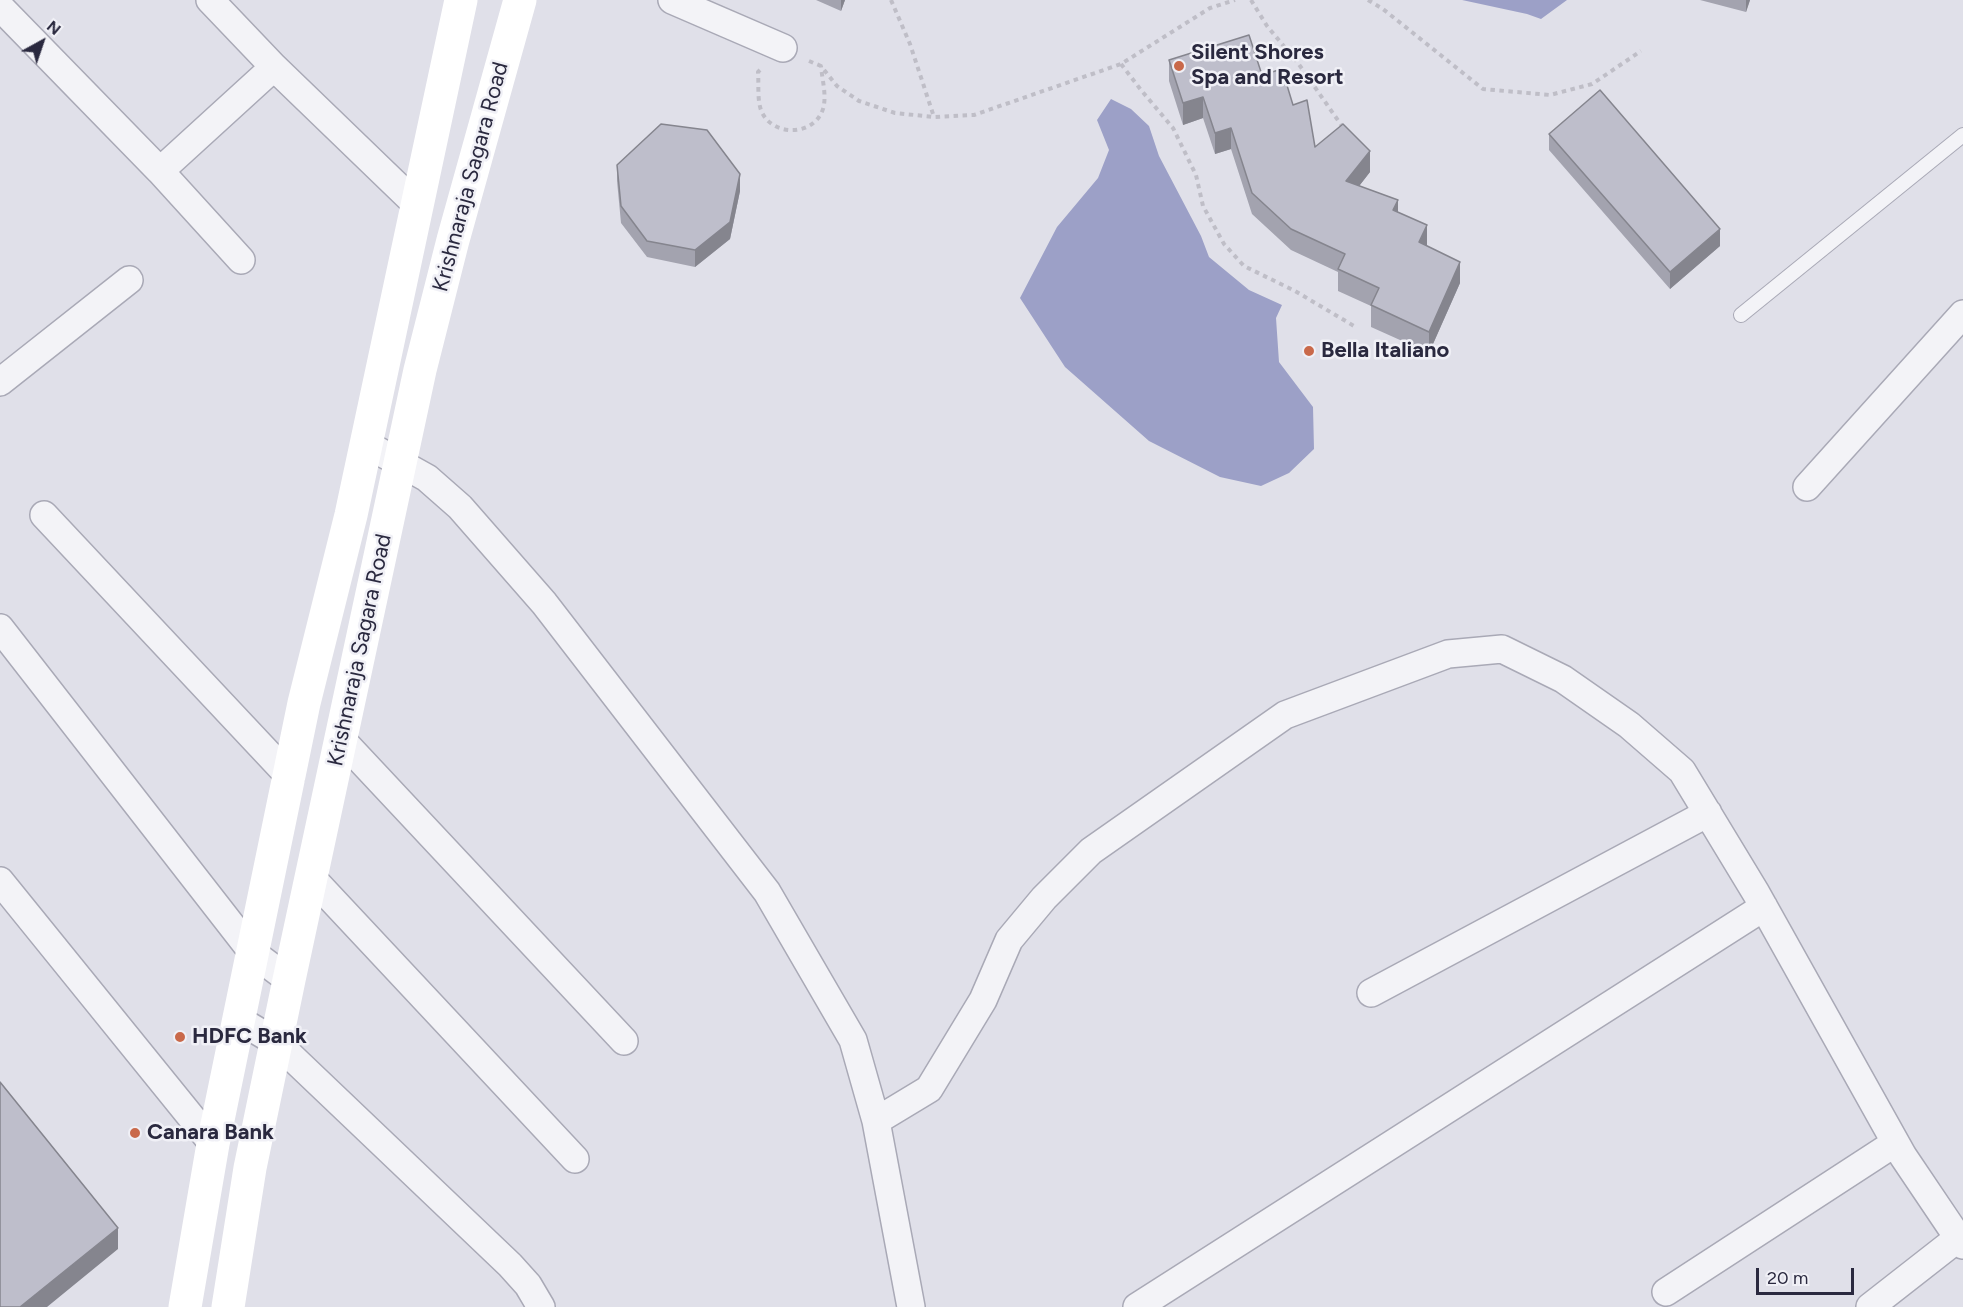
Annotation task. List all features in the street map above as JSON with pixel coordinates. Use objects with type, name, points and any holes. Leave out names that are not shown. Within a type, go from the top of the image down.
[{"type":"main road","name":"Krishnaraja Sagara Road","points":[[185,1307],[213,1144],[304,703],[351,515],[461,0]]},
{"type":"main road","name":"Krishnaraja Sagara Road","points":[[228,1307],[250,1168],[288,980],[420,370],[453,240],[520,0]]},
{"type":"street","points":[[210,0],[274,67],[418,206]]},
{"type":"street","points":[[672,0],[783,48]]},
{"type":"street","points":[[0,7],[160,171],[241,260]]},
{"type":"street","points":[[160,171],[274,67]]},
{"type":"street","points":[[0,382],[129,280]]},
{"type":"street","points":[[1807,487],[1963,314]]},
{"type":"street","points":[[366,444],[427,478],[460,507],[544,603],[767,892],[853,1040],[876,1121],[911,1307]]},
{"type":"street","points":[[44,515],[290,777]]},
{"type":"street","points":[[0,628],[253,953],[288,980]]},
{"type":"street","points":[[876,1121],[929,1089],[983,1000],[1010,940],[1044,898],[1091,851],[1285,715],[1448,654],[1502,650],[1563,679],[1629,725],[1682,771],[1764,907],[1895,1143],[1960,1242],[1870,1307]]},
{"type":"street","points":[[341,739],[624,1041]]},
{"type":"street","points":[[1371,993],[1708,813]]},
{"type":"street","points":[[311,877],[575,1159]]},
{"type":"street","points":[[0,881],[213,1144]]},
{"type":"street","points":[[1137,1307],[1764,907]]},
{"type":"street","points":[[239,1020],[276,1042],[510,1265],[528,1285],[541,1307]]},
{"type":"street","points":[[1665,1292],[1895,1143]]},
{"type":"lane","points":[[1741,315],[1963,135]]},
{"type":"path","points":[[891,0],[910,44],[934,117]]},
{"type":"path","points":[[821,66],[825,98],[818,120],[804,129],[793,131],[775,126],[766,119],[760,109],[758,72],[783,48],[821,66],[837,86],[859,101],[896,113],[934,117],[974,115],[1121,64],[1210,8],[1235,0]]},
{"type":"path","points":[[1251,0],[1267,27],[1298,63],[1346,133]]},
{"type":"path","points":[[1368,0],[1383,9],[1483,89],[1550,95],[1592,84],[1641,51]]},
{"type":"path","points":[[1121,64],[1173,128],[1196,175],[1203,206],[1224,244],[1244,266],[1295,291],[1354,326]]},
{"type":"water","points":[[1462,0],[1567,0],[1541,19]]},
{"type":"water","points":[[1111,99],[1131,109],[1149,126],[1159,156],[1201,236],[1209,257],[1249,290],[1282,305],[1276,318],[1279,362],[1313,407],[1314,449],[1289,473],[1261,486],[1220,477],[1149,441],[1065,367],[1020,298],[1057,227],[1098,178],[1109,150],[1097,120]]},
{"type":"building","points":[[1249,35],[1262,75],[1282,69],[1293,105],[1307,100],[1315,147],[1343,124],[1370,151],[1346,181],[1398,200],[1393,210],[1427,225],[1419,242],[1460,262],[1429,332],[1371,305],[1379,288],[1338,269],[1345,254],[1291,229],[1252,193],[1231,128],[1215,133],[1203,97],[1183,103],[1169,60]]},
{"type":"building","points":[[1600,90],[1720,229],[1670,272],[1549,134]]},
{"type":"building","points":[[661,124],[707,130],[740,174],[730,222],[695,250],[647,241],[621,206],[617,165]]},
{"type":"building","points":[[0,1082],[118,1228],[20,1307],[0,1307]]},
{"type":"place","name":"Silent Shores Spa and Resort","points":[[1179,66]]},
{"type":"place","name":"Bella Italiano","points":[[1309,351]]},
{"type":"place","name":"HDFC Bank","points":[[180,1037]]},
{"type":"place","name":"Canara Bank","points":[[135,1133]]}]
